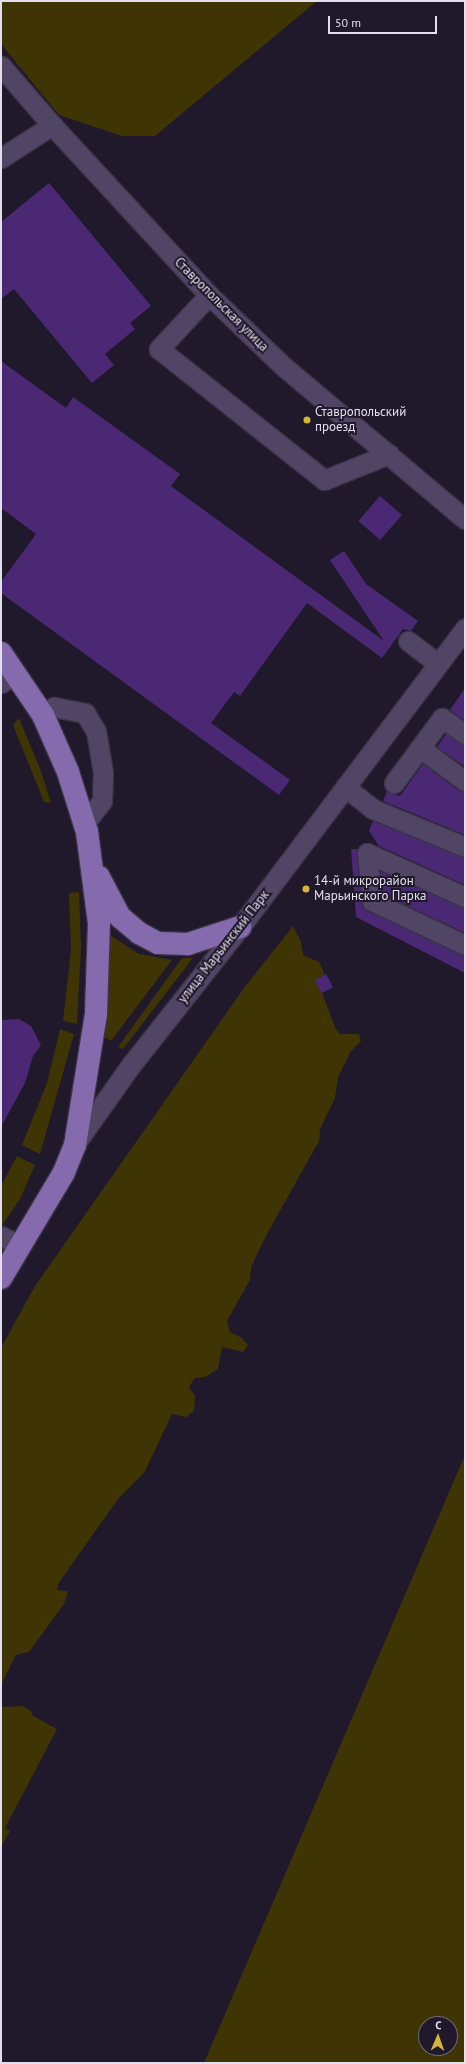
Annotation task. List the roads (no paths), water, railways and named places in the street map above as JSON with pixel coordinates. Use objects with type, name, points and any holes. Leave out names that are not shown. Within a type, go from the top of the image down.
[{"type":"main road","points":[[1,653],[8,678],[43,715],[68,772],[84,824],[91,860],[99,923],[96,1014],[75,1144]]},
{"type":"main road","points":[[91,860],[120,917],[138,933],[158,943],[188,944],[240,927]]},
{"type":"main road","name":"улица Марьинский Парк","points":[[1,1278],[63,1174],[75,1144]]},
{"type":"street","name":"Ставропольская улица","points":[[1,66],[52,125],[209,295],[283,366],[465,519]]},
{"type":"street","points":[[1,158],[52,125]]},
{"type":"street","points":[[209,295],[159,349],[324,480],[389,454]]},
{"type":"street","name":"улица Марьинский Парк","points":[[75,1144],[132,1065],[240,927],[438,664],[458,643],[465,628]]},
{"type":"street","points":[[408,641],[438,664]]},
{"type":"street","points":[[43,715],[54,707],[85,713],[96,731],[102,773],[102,801],[84,824]]},
{"type":"street","points":[[394,783],[442,718],[465,734]]},
{"type":"street","points":[[420,748],[465,781]]},
{"type":"street","points":[[345,787],[373,809],[465,847]]},
{"type":"street","points":[[465,897],[367,852],[372,901],[465,946]]},
{"type":"street","points":[[1,1236],[21,1246]]},
{"type":"place","name":"Ставропольский проезд","points":[[307,420]]},
{"type":"place","name":"14-й микрорайон Марьинского Парка","points":[[306,889]]}]
